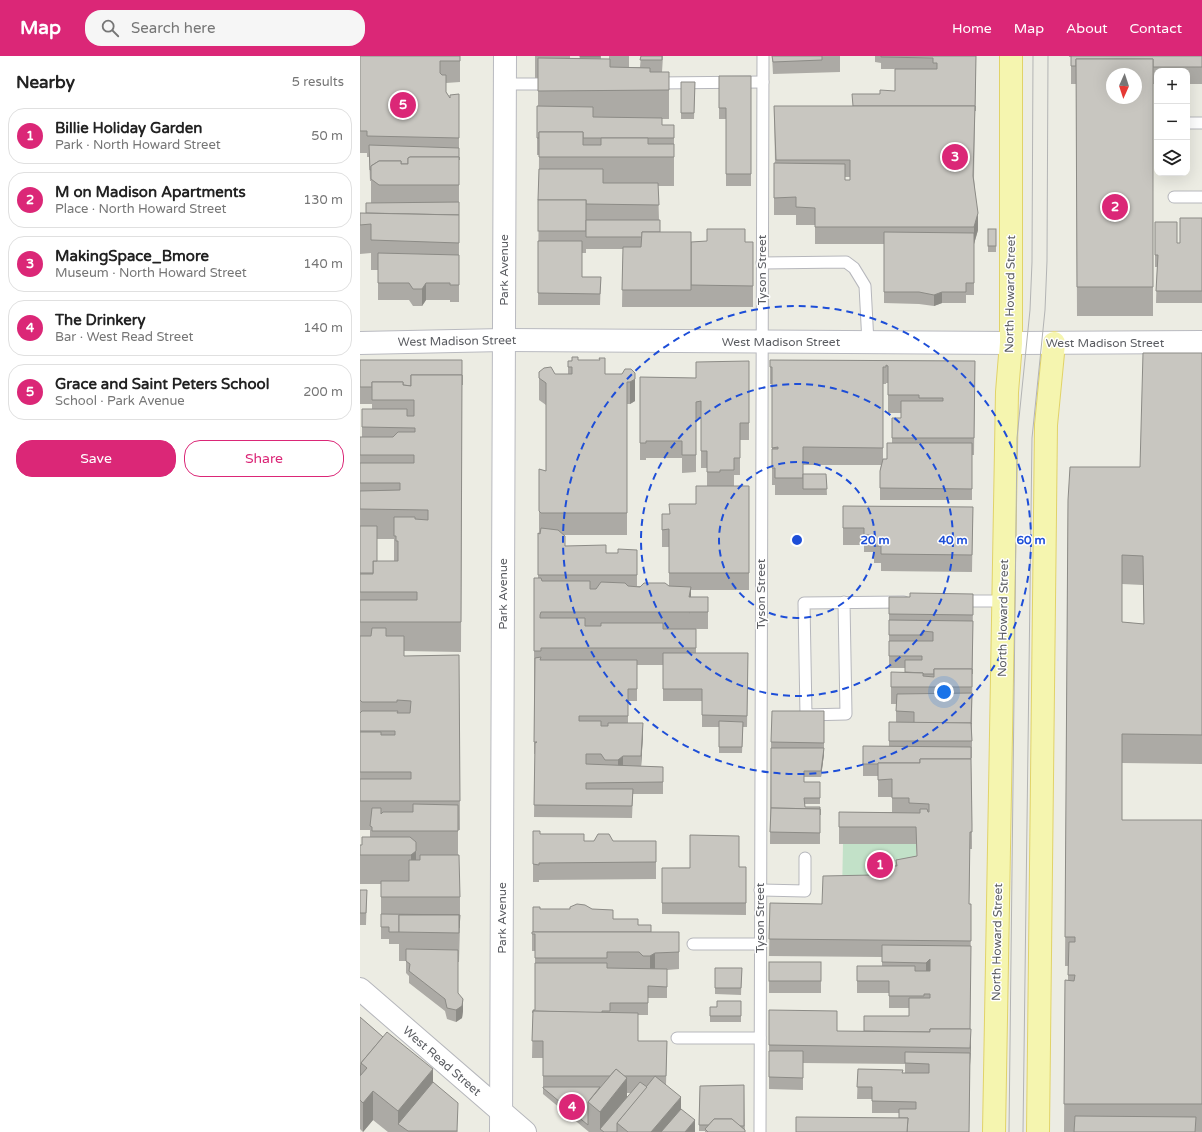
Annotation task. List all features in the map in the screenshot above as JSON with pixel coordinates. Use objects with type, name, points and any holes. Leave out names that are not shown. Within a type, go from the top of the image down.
[{"type":"main road","name":"North Howard Street","points":[[994,1132],[1007,392],[1011,344],[1011,56]]},
{"type":"main road","points":[[1038,1132],[1046,425],[1054,343]]},
{"type":"street","name":"Park Avenue","points":[[501,1122],[505,56]]},
{"type":"street","name":"West Madison Street","points":[[360,343],[503,340],[1011,344],[1202,342]]},
{"type":"street","name":"West Read Street","points":[[360,989],[501,1122],[525,1132]]},
{"type":"lane","name":"Tyson Street","points":[[760,1132],[763,56]]},
{"type":"lane","points":[[643,83],[763,82]]},
{"type":"lane","points":[[505,84],[563,84]]},
{"type":"lane","points":[[1190,122],[1202,123]]},
{"type":"lane","points":[[1174,197],[1202,197]]},
{"type":"lane","points":[[762,263],[846,262],[854,268],[865,286],[868,343]]},
{"type":"lane","points":[[944,601],[1003,600]]},
{"type":"lane","points":[[844,602],[846,714],[806,715],[804,603],[844,602],[913,602]]},
{"type":"lane","points":[[760,890],[805,892],[805,858]]},
{"type":"lane","points":[[692,944],[760,944]]},
{"type":"lane","points":[[677,1038],[760,1038]]},
{"type":"green space","points":[[843,844],[916,844],[917,873],[842,893]]},
{"type":"building","points":[[360,56],[460,56],[460,61],[440,61],[440,73],[442,75],[446,75],[446,92],[450,98],[450,95],[459,94],[459,138],[367,136],[367,131],[360,131]]},
{"type":"building","points":[[600,56],[600,57],[580,57]]},
{"type":"building","points":[[641,56],[662,56],[662,60],[640,60]]},
{"type":"building","points":[[772,56],[822,56],[822,60],[773,62]]},
{"type":"building","points":[[881,56],[976,56],[975,111],[975,106],[853,106],[852,94],[880,94],[880,90],[895,91],[895,69],[937,69],[937,63],[933,63],[933,58]]},
{"type":"building","points":[[1071,56],[1202,56],[1202,67],[1153,67],[1153,59],[1076,59],[1076,66],[1071,66]]},
{"type":"building","points":[[538,58],[610,59],[610,67],[650,68],[650,72],[669,72],[669,90],[538,91]]},
{"type":"building","points":[[1076,59],[1153,59],[1153,287],[1077,287]]},
{"type":"building","points":[[719,76],[751,76],[751,174],[726,174],[726,108],[719,108]]},
{"type":"building","points":[[681,82],[695,82],[694,113],[681,113]]},
{"type":"building","points":[[537,106],[593,107],[593,117],[662,118],[662,125],[674,125],[674,138],[583,138],[583,132],[539,132],[539,138],[537,138]]},
{"type":"building","points":[[774,106],[975,106],[973,176],[978,213],[974,227],[815,227],[815,208],[796,207],[796,197],[774,198],[774,163],[845,164],[845,180],[850,180],[850,160],[776,160]]},
{"type":"building","points":[[539,132],[583,132],[583,145],[601,145],[601,138],[648,138],[648,144],[674,144],[674,157],[539,157]]},
{"type":"building","points":[[369,145],[459,148],[459,157],[410,157],[408,158],[408,164],[401,164],[401,161],[379,161],[371,166],[370,170]]},
{"type":"building","points":[[459,157],[459,185],[379,185],[371,179],[371,166],[379,161],[401,161],[401,164],[408,164],[408,158]]},
{"type":"building","points":[[539,169],[603,169],[603,183],[658,183],[659,205],[586,204],[586,200],[538,200]]},
{"type":"building","points":[[538,200],[586,200],[586,231],[538,231]]},
{"type":"building","points":[[459,202],[459,215],[366,213],[366,203]]},
{"type":"building","points":[[360,213],[459,215],[459,243],[371,240],[371,224],[360,225]]},
{"type":"building","points":[[1180,218],[1202,218],[1202,291],[1156,291],[1158,255],[1155,255],[1155,222],[1177,222],[1177,243],[1180,243]]},
{"type":"building","points":[[586,220],[660,220],[660,232],[642,232],[642,237],[586,237]]},
{"type":"building","points":[[707,229],[745,229],[745,242],[753,242],[753,286],[691,285],[691,242],[707,241]]},
{"type":"building","points":[[988,229],[996,229],[996,246],[988,246]]},
{"type":"building","points":[[642,232],[691,232],[691,290],[622,290],[623,247],[641,247]]},
{"type":"building","points":[[884,232],[974,233],[974,283],[966,283],[966,292],[942,292],[934,295],[919,292],[884,292]]},
{"type":"building","points":[[538,241],[582,241],[582,277],[601,277],[600,294],[538,293]]},
{"type":"building","points":[[378,253],[459,255],[459,285],[450,285],[450,283],[426,283],[422,289],[413,289],[409,283],[378,283]]},
{"type":"building","points":[[1143,353],[1202,353],[1202,735],[1122,734],[1122,820],[1202,820],[1202,1104],[1064,1104],[1065,980],[1074,981],[1075,975],[1068,975],[1069,942],[1075,942],[1075,937],[1065,937],[1068,500],[1070,467],[1140,467]],"holes":[[[1122,555],[1143,556],[1144,624],[1122,622]]]},
{"type":"building","points":[[572,357],[578,357],[578,360],[600,360],[599,358],[605,358],[605,374],[622,374],[625,369],[631,369],[635,373],[635,379],[627,382],[627,513],[541,513],[539,511],[539,469],[546,471],[546,383],[539,378],[539,372],[544,368],[551,367],[555,374],[572,374],[572,367],[568,367],[568,361],[572,361]]},
{"type":"building","points":[[360,360],[462,360],[462,375],[411,375],[411,386],[403,385],[403,382],[372,382],[372,387],[360,387]]},
{"type":"building","points":[[770,360],[975,361],[974,438],[892,438],[892,418],[901,418],[901,401],[943,401],[943,398],[919,398],[919,395],[888,395],[888,366],[886,365],[886,367],[883,367],[883,448],[803,447],[803,478],[775,478],[775,468],[772,468],[772,449],[778,449],[778,447],[772,448],[772,367],[770,367]]},
{"type":"building","points":[[749,361],[749,423],[740,423],[740,458],[734,458],[734,470],[707,472],[707,451],[701,451],[701,401],[696,402],[696,455],[682,455],[682,441],[646,441],[646,443],[640,443],[640,377],[696,378],[696,362]]},
{"type":"building","points":[[411,375],[462,375],[461,622],[360,622],[360,600],[417,600],[417,592],[360,592],[360,574],[373,574],[373,561],[398,561],[398,541],[396,541],[396,536],[394,536],[394,517],[415,517],[415,519],[428,520],[428,510],[360,509],[360,491],[400,490],[400,483],[360,483],[360,463],[414,463],[414,455],[360,455],[360,437],[393,437],[398,432],[415,432],[415,428],[362,427],[362,409],[407,409],[407,416],[414,416],[414,400],[372,400],[372,382],[403,382],[403,385],[411,386]]},
{"type":"building","points":[[887,443],[972,443],[972,489],[880,488],[880,471],[883,459],[887,459]]},
{"type":"building","points":[[803,474],[826,474],[827,489],[803,489]]},
{"type":"building","points":[[696,486],[749,486],[749,573],[669,573],[669,529],[662,530],[662,514],[670,514],[669,504],[696,504]]},
{"type":"building","points":[[843,506],[973,507],[972,555],[881,554],[881,546],[874,546],[874,535],[864,535],[864,528],[843,528]]},
{"type":"building","points":[[360,526],[377,526],[377,561],[373,561],[373,573],[360,573]]},
{"type":"building","points":[[541,528],[558,530],[565,536],[565,546],[606,545],[606,553],[618,553],[618,549],[637,550],[637,575],[538,575],[538,533],[540,534]]},
{"type":"building","points":[[534,578],[541,578],[542,581],[590,581],[590,589],[596,589],[601,582],[625,583],[628,586],[640,587],[644,583],[665,583],[669,586],[691,587],[689,597],[708,597],[708,612],[541,612],[540,618],[585,618],[585,626],[601,626],[601,623],[663,623],[663,629],[696,629],[696,648],[541,648],[541,651],[534,651]]},
{"type":"building","points":[[910,593],[973,594],[973,615],[889,614],[889,597],[910,597]]},
{"type":"building","points":[[889,620],[973,621],[972,674],[972,669],[934,669],[934,674],[905,672],[905,660],[922,660],[922,656],[889,656],[889,641],[933,641],[933,632],[922,631],[923,635],[889,635]]},
{"type":"building","points":[[372,628],[386,628],[386,636],[404,636],[404,656],[459,655],[460,801],[360,801],[360,779],[411,779],[411,772],[360,772],[360,732],[381,732],[381,735],[395,735],[395,731],[360,731],[360,713],[362,711],[398,711],[397,713],[410,713],[411,701],[397,700],[397,702],[362,702],[360,700],[360,636],[371,636]]},
{"type":"building","points":[[663,653],[748,653],[747,716],[702,715],[702,689],[663,689]]},
{"type":"building","points":[[541,657],[540,660],[637,660],[637,689],[628,689],[628,716],[579,716],[579,721],[601,721],[601,726],[608,726],[608,723],[643,723],[641,756],[623,756],[618,760],[605,760],[601,754],[586,754],[586,764],[663,767],[663,782],[586,783],[586,789],[633,789],[632,806],[534,805],[535,743],[537,742],[534,742],[535,658]]},
{"type":"building","points":[[934,669],[972,669],[972,687],[891,687],[891,672],[923,673],[923,676],[934,677]]},
{"type":"building","points":[[972,693],[971,724],[914,723],[914,712],[896,711],[897,694]]},
{"type":"building","points":[[772,711],[824,711],[824,743],[771,742]]},
{"type":"building","points":[[719,721],[743,722],[742,747],[719,747]]},
{"type":"building","points":[[889,722],[971,723],[972,741],[889,741]]},
{"type":"building","points":[[863,746],[971,747],[971,759],[920,759],[920,763],[863,764]]},
{"type":"building","points":[[771,748],[824,748],[821,771],[804,771],[804,782],[820,782],[820,798],[804,798],[805,807],[820,807],[820,809],[771,808]]},
{"type":"building","points":[[920,759],[971,759],[972,832],[970,832],[969,904],[971,904],[971,941],[769,939],[770,903],[822,904],[823,876],[873,875],[873,865],[897,866],[896,860],[917,856],[916,827],[839,827],[839,812],[920,813],[920,809],[927,809],[929,812],[929,804],[909,803],[909,798],[892,798],[892,779],[878,780],[878,763],[920,763]]},
{"type":"building","points":[[413,804],[458,805],[458,831],[372,831],[372,827],[370,826],[372,808],[381,808],[381,814],[383,812],[413,812]]},
{"type":"building","points":[[771,808],[820,809],[820,833],[770,832]]},
{"type":"building","points":[[533,831],[540,831],[540,834],[584,834],[584,841],[594,841],[598,834],[609,834],[613,841],[656,841],[656,862],[533,864]]},
{"type":"building","points":[[690,835],[739,836],[739,867],[746,867],[746,903],[662,903],[662,868],[690,868]]},
{"type":"building","points":[[362,837],[410,837],[416,842],[416,851],[411,855],[360,855]]},
{"type":"building","points":[[420,855],[459,855],[460,897],[381,897],[381,881],[409,881],[409,860],[420,860]]},
{"type":"building","points":[[360,890],[367,890],[366,913],[360,913]]},
{"type":"building","points":[[577,904],[585,905],[592,909],[613,910],[613,919],[638,919],[638,925],[651,925],[651,932],[533,932],[533,907],[540,907],[540,909],[570,909],[570,907]]},
{"type":"building","points":[[381,914],[460,915],[459,928],[459,915],[399,915],[399,932],[389,932],[389,927],[381,927]]},
{"type":"building","points":[[399,915],[459,915],[459,933],[399,932]]},
{"type":"building","points":[[532,932],[679,932],[679,952],[655,953],[650,956],[643,956],[639,952],[607,952],[607,958],[535,958],[535,934],[532,934]]},
{"type":"building","points":[[882,945],[971,946],[970,1029],[930,1029],[930,1032],[864,1031],[864,1016],[909,1016],[909,998],[930,998],[930,994],[924,994],[924,996],[889,996],[889,981],[857,981],[857,966],[915,966],[915,971],[930,971],[930,959],[926,963],[882,962]]},
{"type":"building","points":[[406,949],[458,950],[458,993],[463,999],[462,1006],[456,1010],[447,1008],[445,999],[409,971],[410,964],[406,961]]},
{"type":"building","points":[[769,962],[821,962],[821,981],[769,981]]},
{"type":"building","points":[[535,963],[607,963],[607,968],[667,969],[667,987],[648,986],[648,1003],[610,1003],[610,1011],[602,1011],[602,1013],[533,1011],[535,1010]]},
{"type":"building","points":[[715,968],[742,968],[741,988],[715,988]]},
{"type":"building","points":[[717,1001],[741,1001],[741,1016],[710,1016],[710,1007],[717,1007]]},
{"type":"building","points":[[769,1010],[837,1011],[837,1031],[930,1032],[930,1029],[971,1029],[970,1048],[769,1045]]},
{"type":"building","points":[[533,1011],[638,1013],[638,1041],[667,1041],[666,1076],[624,1076],[616,1069],[610,1076],[543,1076],[543,1041],[532,1041]]},
{"type":"building","points":[[360,1017],[383,1037],[360,1066]]},
{"type":"building","points":[[387,1032],[433,1069],[398,1111],[373,1091],[363,1103],[360,1100],[360,1076],[367,1068],[361,1063]]},
{"type":"building","points":[[769,1051],[803,1051],[803,1078],[769,1077]]},
{"type":"building","points":[[905,1052],[970,1053],[969,1132],[907,1132],[908,1118],[899,1118],[899,1109],[916,1109],[916,1102],[872,1101],[872,1087],[857,1087],[858,1069],[903,1070],[902,1073],[929,1073],[929,1064],[905,1063]]},
{"type":"building","points":[[616,1069],[627,1078],[600,1112],[588,1102]]},
{"type":"building","points":[[655,1076],[681,1097],[651,1132],[628,1132],[617,1123]]},
{"type":"building","points":[[433,1082],[458,1103],[457,1131],[408,1131],[398,1124]]},
{"type":"building","points":[[640,1082],[647,1087],[617,1123],[617,1132],[604,1132],[600,1129]]},
{"type":"building","points":[[744,1085],[744,1126],[739,1126],[732,1119],[714,1119],[709,1125],[699,1125],[700,1086]]},
{"type":"building","points":[[600,1087],[588,1102],[588,1125],[543,1088]]},
{"type":"building","points":[[681,1109],[695,1120],[685,1132],[661,1132]]},
{"type":"building","points":[[1075,1116],[1196,1117],[1195,1132],[1074,1132]]},
{"type":"building","points":[[796,1117],[908,1118],[907,1132],[796,1132]]},
{"type":"building","points":[[714,1119],[732,1119],[745,1130],[745,1132],[708,1132],[705,1129]]},
{"type":"tram line","points":[[1009,1132],[1017,438],[1030,310],[1032,262],[1033,56]]},
{"type":"tram line","points":[[1023,1132],[1032,438],[1045,310],[1047,261],[1048,56]]},
{"type":"place","name":"Grace and Saint Peters School","points":[[403,105]]},
{"type":"place","name":"MakingSpace_Bmore","points":[[955,157]]},
{"type":"place","name":"M on Madison Apartments","points":[[1115,207]]},
{"type":"place","name":"Billie Holiday Garden","points":[[880,865]]},
{"type":"place","name":"The Drinkery","points":[[572,1107]]}]
